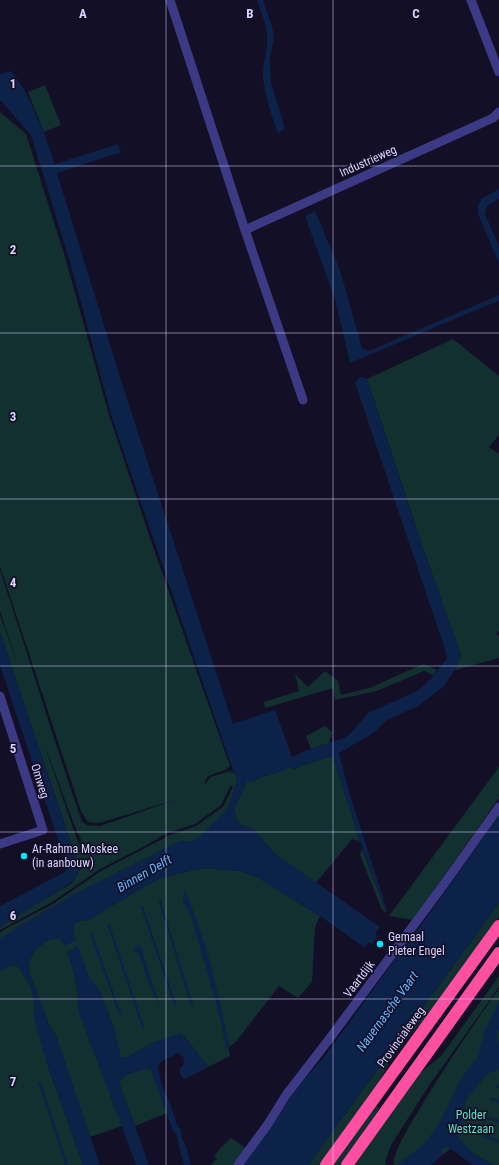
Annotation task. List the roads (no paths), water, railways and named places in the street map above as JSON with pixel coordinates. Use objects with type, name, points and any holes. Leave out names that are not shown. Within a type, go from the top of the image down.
[{"type":"highway","name":"Provincialeweg","points":[[326,1165],[499,926]]},
{"type":"highway","points":[[347,1165],[499,953]]},
{"type":"street","points":[[170,0],[245,230],[303,400]]},
{"type":"street","points":[[471,0],[499,72]]},
{"type":"street","name":"Industrieweg","points":[[245,230],[493,118],[499,112]]},
{"type":"street","name":"Omweg","points":[[0,696],[43,830],[0,844]]},
{"type":"street","name":"Vaartdijk","points":[[238,1165],[268,1124],[286,1095],[440,892],[499,807]]},
{"type":"water","points":[[257,0],[263,0],[272,26],[274,38],[270,57],[271,83],[285,128],[278,134],[265,92],[263,69],[267,45],[267,33]]},
{"type":"water","name":"Binnen Delft","points":[[11,71],[31,103],[55,164],[118,144],[121,152],[57,173],[120,377],[233,724],[275,710],[292,757],[349,735],[368,713],[417,691],[425,685],[447,659],[445,649],[355,383],[362,377],[367,379],[424,551],[461,655],[455,670],[442,688],[418,706],[387,720],[372,734],[339,753],[349,792],[387,910],[386,912],[360,841],[332,755],[294,769],[289,767],[279,772],[246,782],[234,808],[237,821],[242,826],[253,829],[274,853],[380,927],[375,934],[378,936],[372,944],[369,942],[365,948],[320,916],[257,877],[241,871],[204,868],[161,878],[88,920],[79,921],[74,924],[73,931],[76,940],[64,946],[60,939],[52,938],[34,951],[30,960],[29,972],[48,1022],[56,1036],[100,1165],[83,1165],[50,1072],[38,1033],[34,1016],[35,1004],[30,985],[18,966],[11,965],[0,971],[0,939],[24,923],[82,890],[176,843],[182,841],[192,842],[228,808],[238,780],[234,773],[221,736],[112,418],[72,269],[31,135],[0,100],[0,74]]},
{"type":"water","points":[[499,189],[499,199],[487,206],[485,214],[499,246],[499,263],[478,214],[478,205],[482,198]]},
{"type":"water","points":[[315,211],[340,270],[362,348],[369,351],[499,295],[499,301],[350,363],[335,299],[305,216]]},
{"type":"water","points":[[0,632],[80,870],[72,882],[0,927],[0,906],[65,872],[67,866],[0,665]]},
{"type":"water","name":"Nauernasche Vaart","points":[[499,815],[499,903],[308,1165],[244,1165],[299,1085],[325,1056],[395,959],[394,958],[409,942]]},
{"type":"water","points":[[185,890],[200,929],[212,968],[230,1050],[226,1046],[218,1010],[191,916],[182,900]]},
{"type":"water","points":[[135,940],[144,951],[143,953],[160,1007],[149,985],[139,953],[133,951],[134,947],[138,949]]},
{"type":"water","points":[[78,946],[89,977],[100,991],[114,1028],[121,1057],[126,1058],[154,1042],[181,1033],[208,1067],[184,1079],[182,1078],[179,1069],[183,1065],[184,1058],[180,1054],[176,1053],[172,1057],[165,1059],[160,1063],[158,1068],[163,1089],[171,1106],[177,1125],[181,1130],[182,1140],[185,1143],[191,1165],[184,1165],[176,1134],[172,1129],[151,1069],[143,1069],[127,1075],[120,1080],[120,1085],[149,1165],[136,1165],[79,1012],[76,982],[67,952]]},
{"type":"water","points":[[499,1002],[499,1030],[496,1036],[499,1045],[499,1069],[487,1074],[469,1096],[465,1103],[463,1123],[458,1136],[461,1141],[474,1153],[495,1165],[473,1165],[448,1147],[442,1149],[442,1156],[431,1165],[397,1165],[425,1143],[440,1122],[461,1079],[478,1056],[485,1029]]},
{"type":"water","points":[[38,1082],[41,1082],[68,1165],[65,1165]]},
{"type":"waterway","points":[[160,902],[192,1005]]},
{"type":"waterway","points":[[142,907],[175,1004]]},
{"type":"waterway","points":[[109,926],[143,1027]]},
{"type":"waterway","points":[[91,933],[120,1014]]},
{"type":"waterway","points":[[491,1099],[499,1101]]},
{"type":"waterway","points":[[485,1117],[499,1121]]},
{"type":"waterway","points":[[484,1136],[499,1141]]},
{"type":"place","name":"Ar-Rahma Moskee (in aanbouw)","points":[[24,856]]},
{"type":"place","name":"Gemaal Pieter Engel","points":[[380,944]]},
{"type":"park label","name":"Polder Westzaan","points":[[471,1122]]}]
